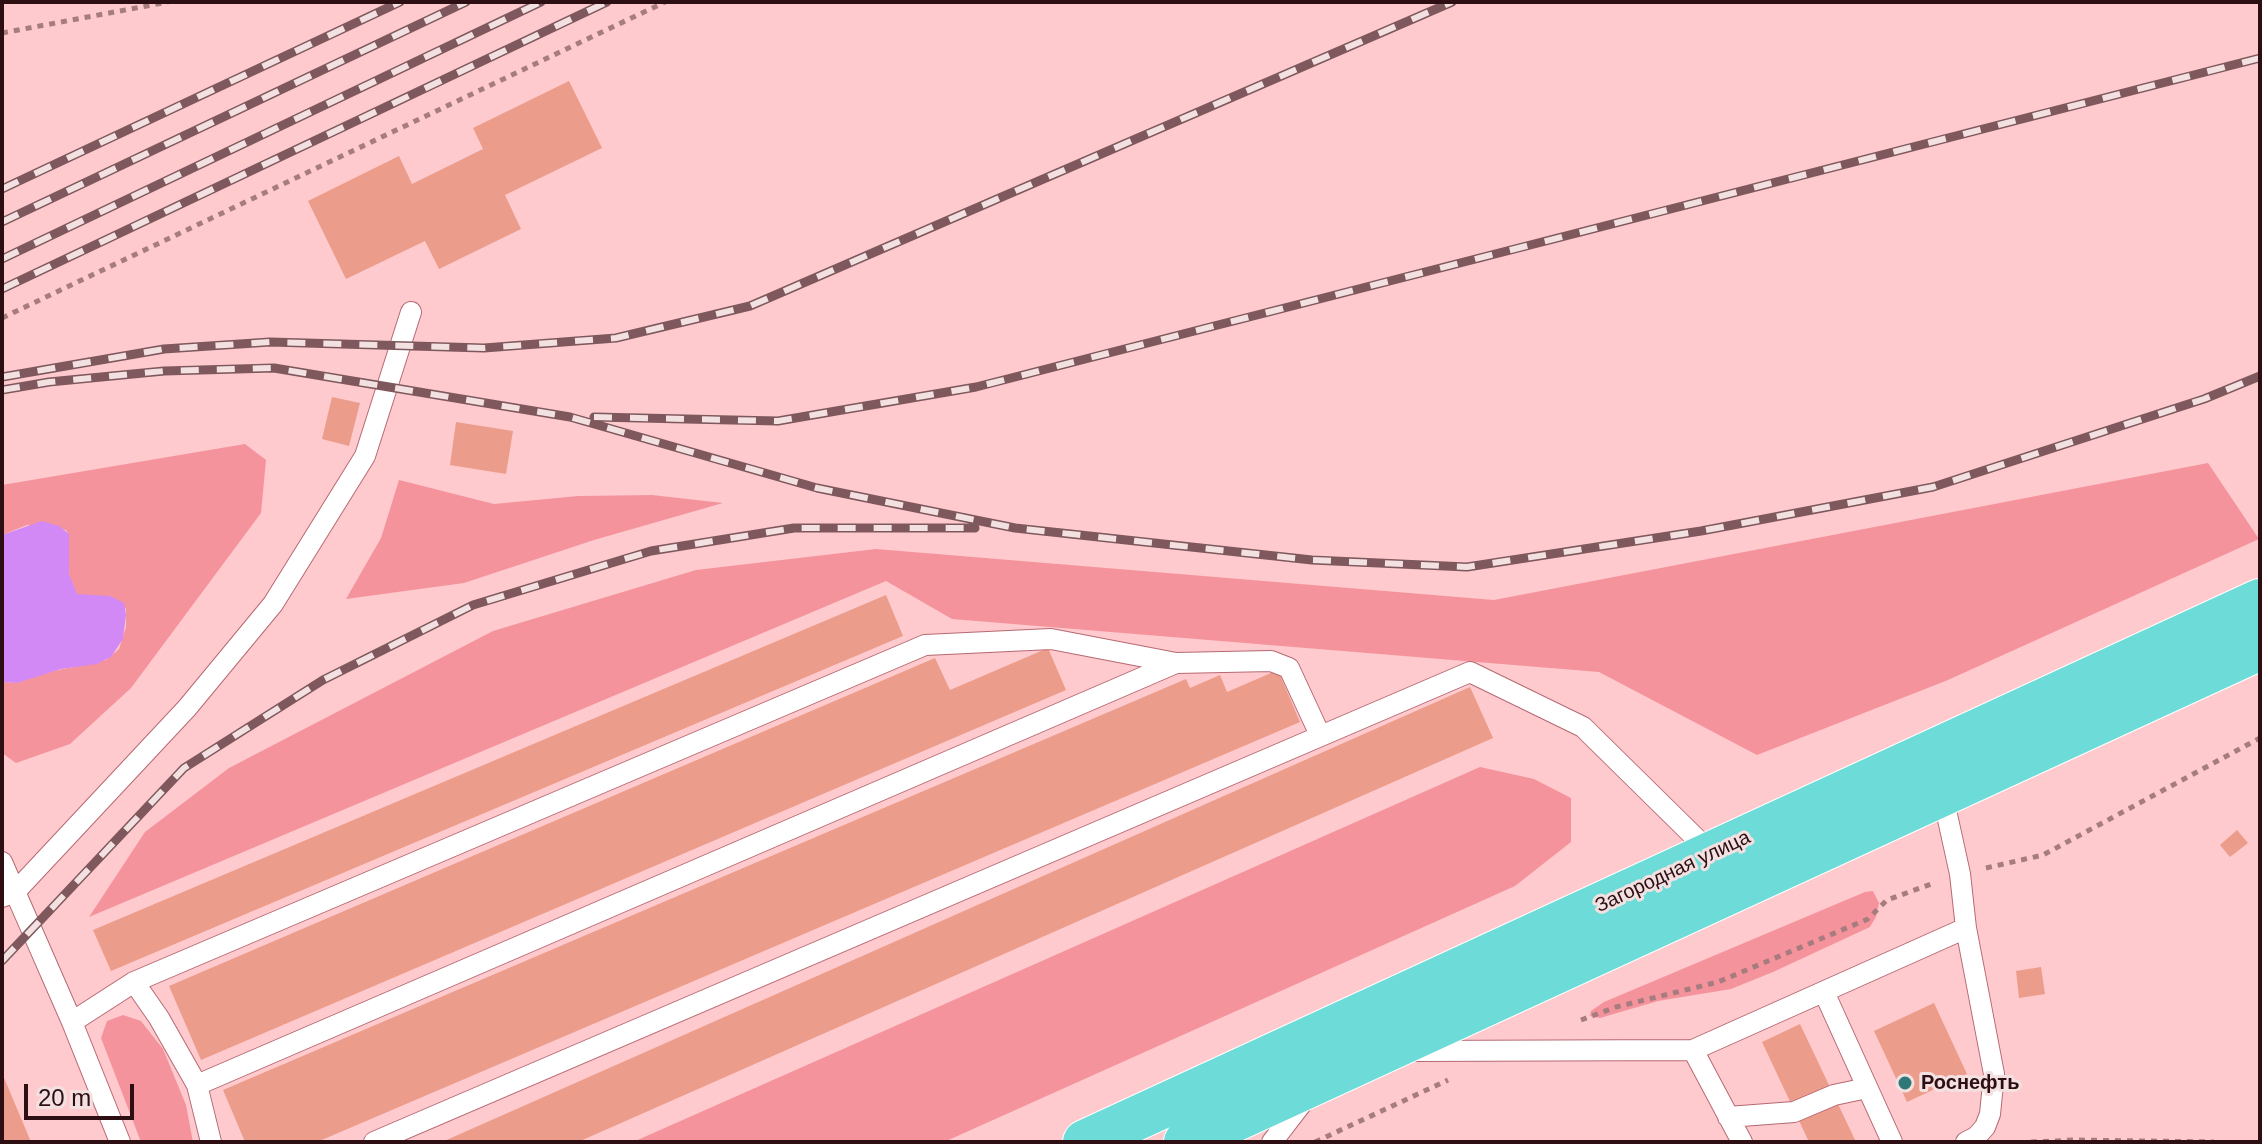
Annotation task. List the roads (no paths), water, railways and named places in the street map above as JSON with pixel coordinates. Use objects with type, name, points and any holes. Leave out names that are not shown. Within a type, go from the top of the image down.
[{"type":"highway","name":"Загородная улица","points":[[1085,1142],[2260,601]]},
{"type":"highway","name":"Загородная улица","points":[[1186,1142],[2260,648]]},
{"type":"lane","points":[[8,894],[187,708],[273,604],[365,456],[411,312]]},
{"type":"lane","points":[[72,1022],[134,982],[925,645],[1051,639],[1176,663],[1271,661],[1289,668],[1320,735]]},
{"type":"lane","points":[[197,1085],[1176,663]]},
{"type":"lane","points":[[374,1142],[1470,672],[1583,727],[1712,854]]},
{"type":"lane","points":[[1942,792],[1960,874],[1966,928],[1994,1074],[1990,1114],[1985,1127],[1966,1142]]},
{"type":"lane","points":[[2,862],[8,894],[72,1022],[120,1142]]},
{"type":"lane","points":[[1388,1051],[1693,1050],[1966,928]]},
{"type":"lane","points":[[134,982],[159,1018],[197,1085],[211,1142]]},
{"type":"lane","points":[[1824,992],[1892,1142]]},
{"type":"lane","points":[[1693,1050],[1742,1142]]},
{"type":"lane","points":[[1272,1142],[1319,1081]]},
{"type":"lane","points":[[1728,1117],[1794,1112],[1834,1095],[1867,1088]]},
{"type":"railway","points":[[2,189],[400,2]]},
{"type":"railway","points":[[2,222],[466,2]]},
{"type":"railway","points":[[2,259],[541,2]]},
{"type":"railway","points":[[2,289],[607,2]]},
{"type":"railway","points":[[2,377],[164,349],[270,342],[484,348],[616,338],[750,306],[1452,2]]},
{"type":"railway","points":[[594,417],[778,421],[976,387],[2260,58]]},
{"type":"railway","points":[[2,390],[49,382],[164,371],[274,368],[570,417],[817,488],[1015,528],[1312,560],[1467,567],[1701,531],[1933,487],[2204,399],[2260,376]]},
{"type":"railway","points":[[2,961],[184,768],[323,680],[473,605],[651,551],[794,528],[975,528]]},
{"type":"place","name":"Роснефть","points":[[1905,1083]]}]
